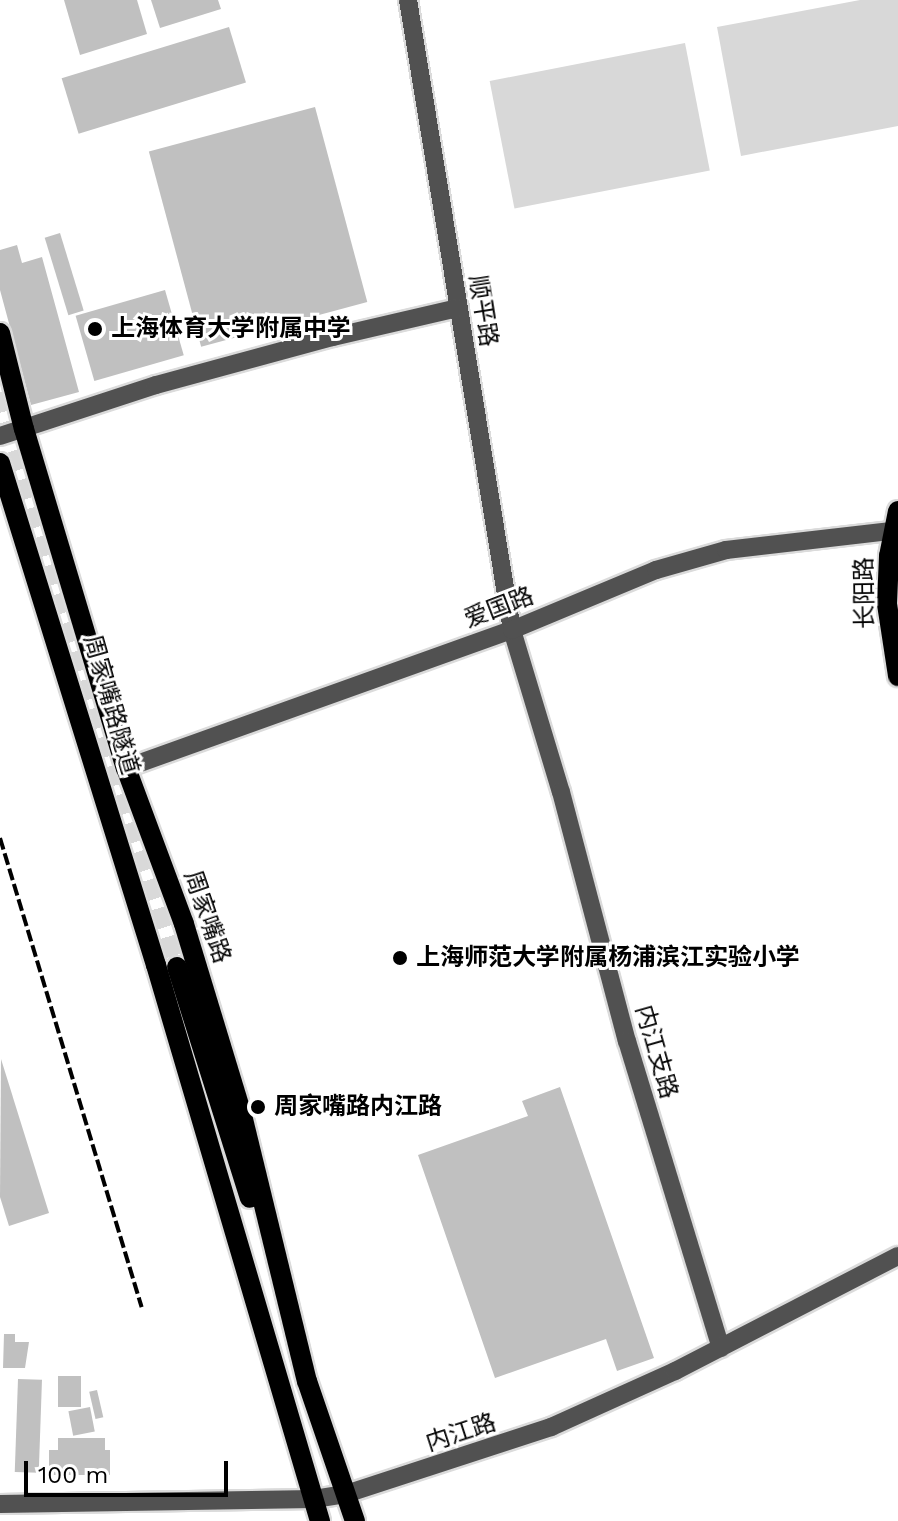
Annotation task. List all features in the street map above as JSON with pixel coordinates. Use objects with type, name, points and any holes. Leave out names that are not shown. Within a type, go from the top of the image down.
[{"type":"main road","name":"周家嘴路","points":[[0,333],[24,429],[126,768],[184,924],[242,1115],[307,1381],[355,1521]]},
{"type":"main road","points":[[6,462],[320,1521]]},
{"type":"main road","name":"长阳路","points":[[898,511],[887,604],[898,676]]},
{"type":"main road","points":[[177,967],[307,1381]]},
{"type":"street","name":"顺平路","points":[[408,0],[512,630]]},
{"type":"street","points":[[0,436],[156,385],[333,337],[458,308]]},
{"type":"street","name":"爱国路","points":[[126,768],[512,630],[656,570],[703,556],[818,538],[895,531]]},
{"type":"street","name":"内江支路","points":[[512,630],[561,792],[627,1041],[721,1348]]},
{"type":"street","name":"内江路","points":[[0,1504],[314,1499],[346,1494],[551,1427],[721,1348],[898,1256]]},
{"type":"shaded area","points":[[860,0],[898,0],[898,126],[741,156],[717,27]]},
{"type":"shaded area","points":[[685,43],[710,171],[514,209],[490,81]]},
{"type":"building","points":[[64,0],[137,0],[147,34],[80,55]]},
{"type":"building","points":[[151,0],[218,0],[221,9],[160,28]]},
{"type":"building","points":[[229,27],[246,82],[79,134],[62,78]]},
{"type":"building","points":[[315,107],[367,302],[201,347],[149,152]]},
{"type":"building","points":[[60,233],[84,310],[68,315],[45,238]]},
{"type":"building","points":[[17,245],[22,263],[42,257],[79,392],[31,405],[0,290],[0,250]]},
{"type":"building","points":[[165,290],[184,355],[94,381],[76,316]]},
{"type":"building","points":[[1,1059],[49,1213],[9,1226],[0,1197]]},
{"type":"building","points":[[560,1087],[654,1358],[617,1371],[606,1339],[495,1378],[418,1155],[528,1116],[522,1101]]},
{"type":"building","points":[[4,1334],[15,1334],[15,1342],[29,1342],[25,1368],[3,1368]]},
{"type":"building","points":[[58,1376],[81,1376],[81,1407],[58,1407]]},
{"type":"building","points":[[18,1379],[42,1380],[39,1473],[15,1472]]},
{"type":"building","points":[[97,1390],[103,1417],[96,1419],[89,1392]]},
{"type":"building","points":[[90,1407],[95,1432],[73,1436],[68,1411]]},
{"type":"building","points":[[58,1438],[105,1438],[105,1450],[110,1450],[110,1475],[49,1475],[49,1450],[58,1450]]},
{"type":"tunnel","points":[[0,392],[177,967]]},
{"type":"railway","points":[[0,838],[142,1307]]},
{"type":"place","name":"上海体育大学附属中学","points":[[95,329]]},
{"type":"place","name":"上海师范大学附属杨浦滨江实验小学","points":[[400,958]]},
{"type":"place","name":"周家嘴路内江路","points":[[258,1107]]}]
